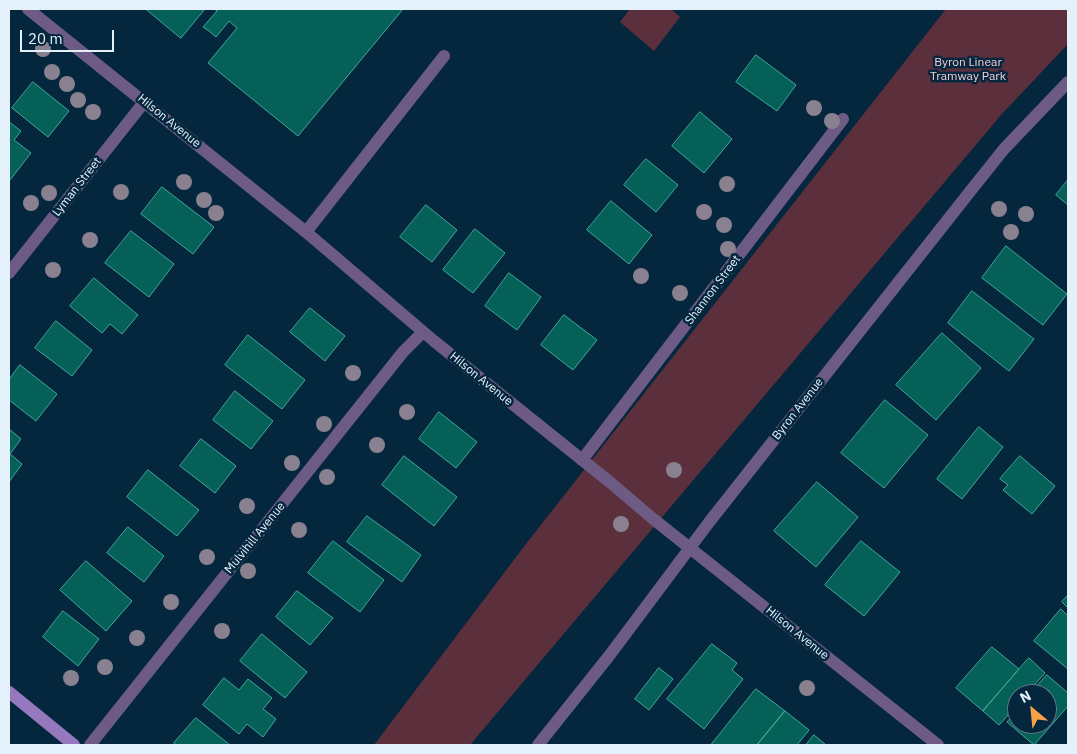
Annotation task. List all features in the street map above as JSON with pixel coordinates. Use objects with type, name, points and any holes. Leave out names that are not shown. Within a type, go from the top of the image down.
[{"type":"main road","points":[[9,692],[74,745]]},
{"type":"street","name":"Hilson Avenue","points":[[28,9],[306,232],[423,332],[689,548],[938,745]]},
{"type":"street","points":[[306,232],[444,56]]},
{"type":"street","name":"Byron Avenue","points":[[538,745],[609,656],[689,548],[972,189],[1004,149],[1068,82]]},
{"type":"street","name":"Lyman Street","points":[[9,273],[145,101]]},
{"type":"street","name":"Shannon Street","points":[[582,460],[843,119]]},
{"type":"street","name":"Mulvihill Avenue","points":[[90,745],[402,352],[423,332]]},
{"type":"green space","points":[[630,9],[671,9],[680,17],[654,51],[620,22]]},
{"type":"green space","name":"Byron Linear Tramway Park","points":[[946,9],[1068,9],[1068,44],[1001,115],[470,745],[374,745],[529,540]]},
{"type":"building","points":[[146,9],[205,9],[181,38]]},
{"type":"building","points":[[214,9],[403,9],[298,136],[208,63],[237,28],[229,21],[216,37],[203,27],[217,11]]},
{"type":"building","points":[[756,55],[796,85],[777,111],[736,82]]},
{"type":"building","points":[[33,82],[69,111],[48,137],[12,108]]},
{"type":"building","points":[[700,112],[732,139],[704,173],[672,146]]},
{"type":"building","points":[[9,122],[21,131],[14,140],[31,153],[10,180],[9,179]]},
{"type":"building","points":[[646,159],[678,185],[656,212],[624,185]]},
{"type":"building","points":[[1068,180],[1068,205],[1056,195]]},
{"type":"building","points":[[162,187],[214,227],[193,254],[141,214]]},
{"type":"building","points":[[611,201],[652,235],[629,264],[587,230]]},
{"type":"building","points":[[426,205],[457,230],[432,262],[400,237]]},
{"type":"building","points":[[475,229],[505,253],[473,293],[443,270]]},
{"type":"building","points":[[131,231],[174,264],[149,297],[105,263]]},
{"type":"building","points":[[1006,246],[1067,294],[1043,325],[982,278]]},
{"type":"building","points":[[509,273],[541,297],[517,330],[485,306]]},
{"type":"building","points":[[94,278],[138,315],[122,334],[110,324],[102,333],[70,306]]},
{"type":"building","points":[[972,291],[1034,339],[1009,371],[948,323]]},
{"type":"building","points":[[310,308],[345,336],[325,361],[290,332]]},
{"type":"building","points":[[564,315],[597,340],[573,370],[541,345]]},
{"type":"building","points":[[56,321],[92,350],[72,376],[35,348]]},
{"type":"building","points":[[942,333],[981,368],[936,420],[896,385]]},
{"type":"building","points":[[248,335],[305,380],[282,409],[225,365]]},
{"type":"building","points":[[20,365],[57,394],[36,421],[9,400],[9,380]]},
{"type":"building","points":[[235,391],[273,421],[251,449],[213,420]]},
{"type":"building","points":[[885,400],[928,435],[884,488],[841,453]]},
{"type":"building","points":[[439,412],[477,442],[456,468],[419,439]]},
{"type":"building","points":[[979,427],[1003,447],[962,499],[937,479]]},
{"type":"building","points":[[9,429],[21,439],[10,454],[22,464],[9,482]]},
{"type":"building","points":[[201,439],[236,466],[215,493],[180,466]]},
{"type":"building","points":[[404,456],[457,497],[434,526],[382,485]]},
{"type":"building","points":[[1020,456],[1055,486],[1032,514],[1003,490],[1008,485],[1000,479]]},
{"type":"building","points":[[148,470],[199,510],[177,536],[127,497]]},
{"type":"building","points":[[817,482],[858,517],[816,567],[774,531]]},
{"type":"building","points":[[367,516],[421,555],[402,582],[347,542]]},
{"type":"building","points":[[128,527],[164,556],[144,582],[107,553]]},
{"type":"building","points":[[333,541],[384,580],[360,612],[308,573]]},
{"type":"building","points":[[861,541],[900,572],[864,616],[825,585]]},
{"type":"building","points":[[86,561],[132,601],[106,631],[60,590]]},
{"type":"building","points":[[297,591],[333,618],[310,645],[276,617]]},
{"type":"building","points":[[1068,595],[1068,608],[1062,602]]},
{"type":"building","points":[[1061,609],[1068,616],[1068,669],[1034,641]]},
{"type":"building","points":[[63,611],[99,639],[78,666],[43,637]]},
{"type":"building","points":[[262,634],[307,672],[285,698],[240,661]]},
{"type":"building","points":[[712,644],[737,663],[732,670],[743,679],[704,729],[667,699]]},
{"type":"building","points":[[992,647],[1019,669],[983,711],[956,688]]},
{"type":"building","points":[[1029,658],[1045,673],[1035,684],[1007,684],[1007,716],[999,725],[983,711]]},
{"type":"building","points":[[659,668],[673,679],[649,710],[635,699]]},
{"type":"building","points":[[1047,675],[1068,693],[1068,706],[1057,719],[1057,684],[1039,684]]},
{"type":"building","points":[[224,678],[239,690],[248,679],[272,698],[263,709],[276,719],[263,737],[247,724],[239,734],[203,705]]},
{"type":"building","points":[[756,689],[785,711],[757,745],[711,745]]},
{"type":"building","points":[[785,711],[809,730],[797,745],[757,745]]},
{"type":"building","points":[[196,718],[230,745],[177,745],[174,743]]},
{"type":"building","points":[[1021,734],[1044,734],[1034,745]]},
{"type":"building","points":[[814,735],[826,745],[806,745]]}]
